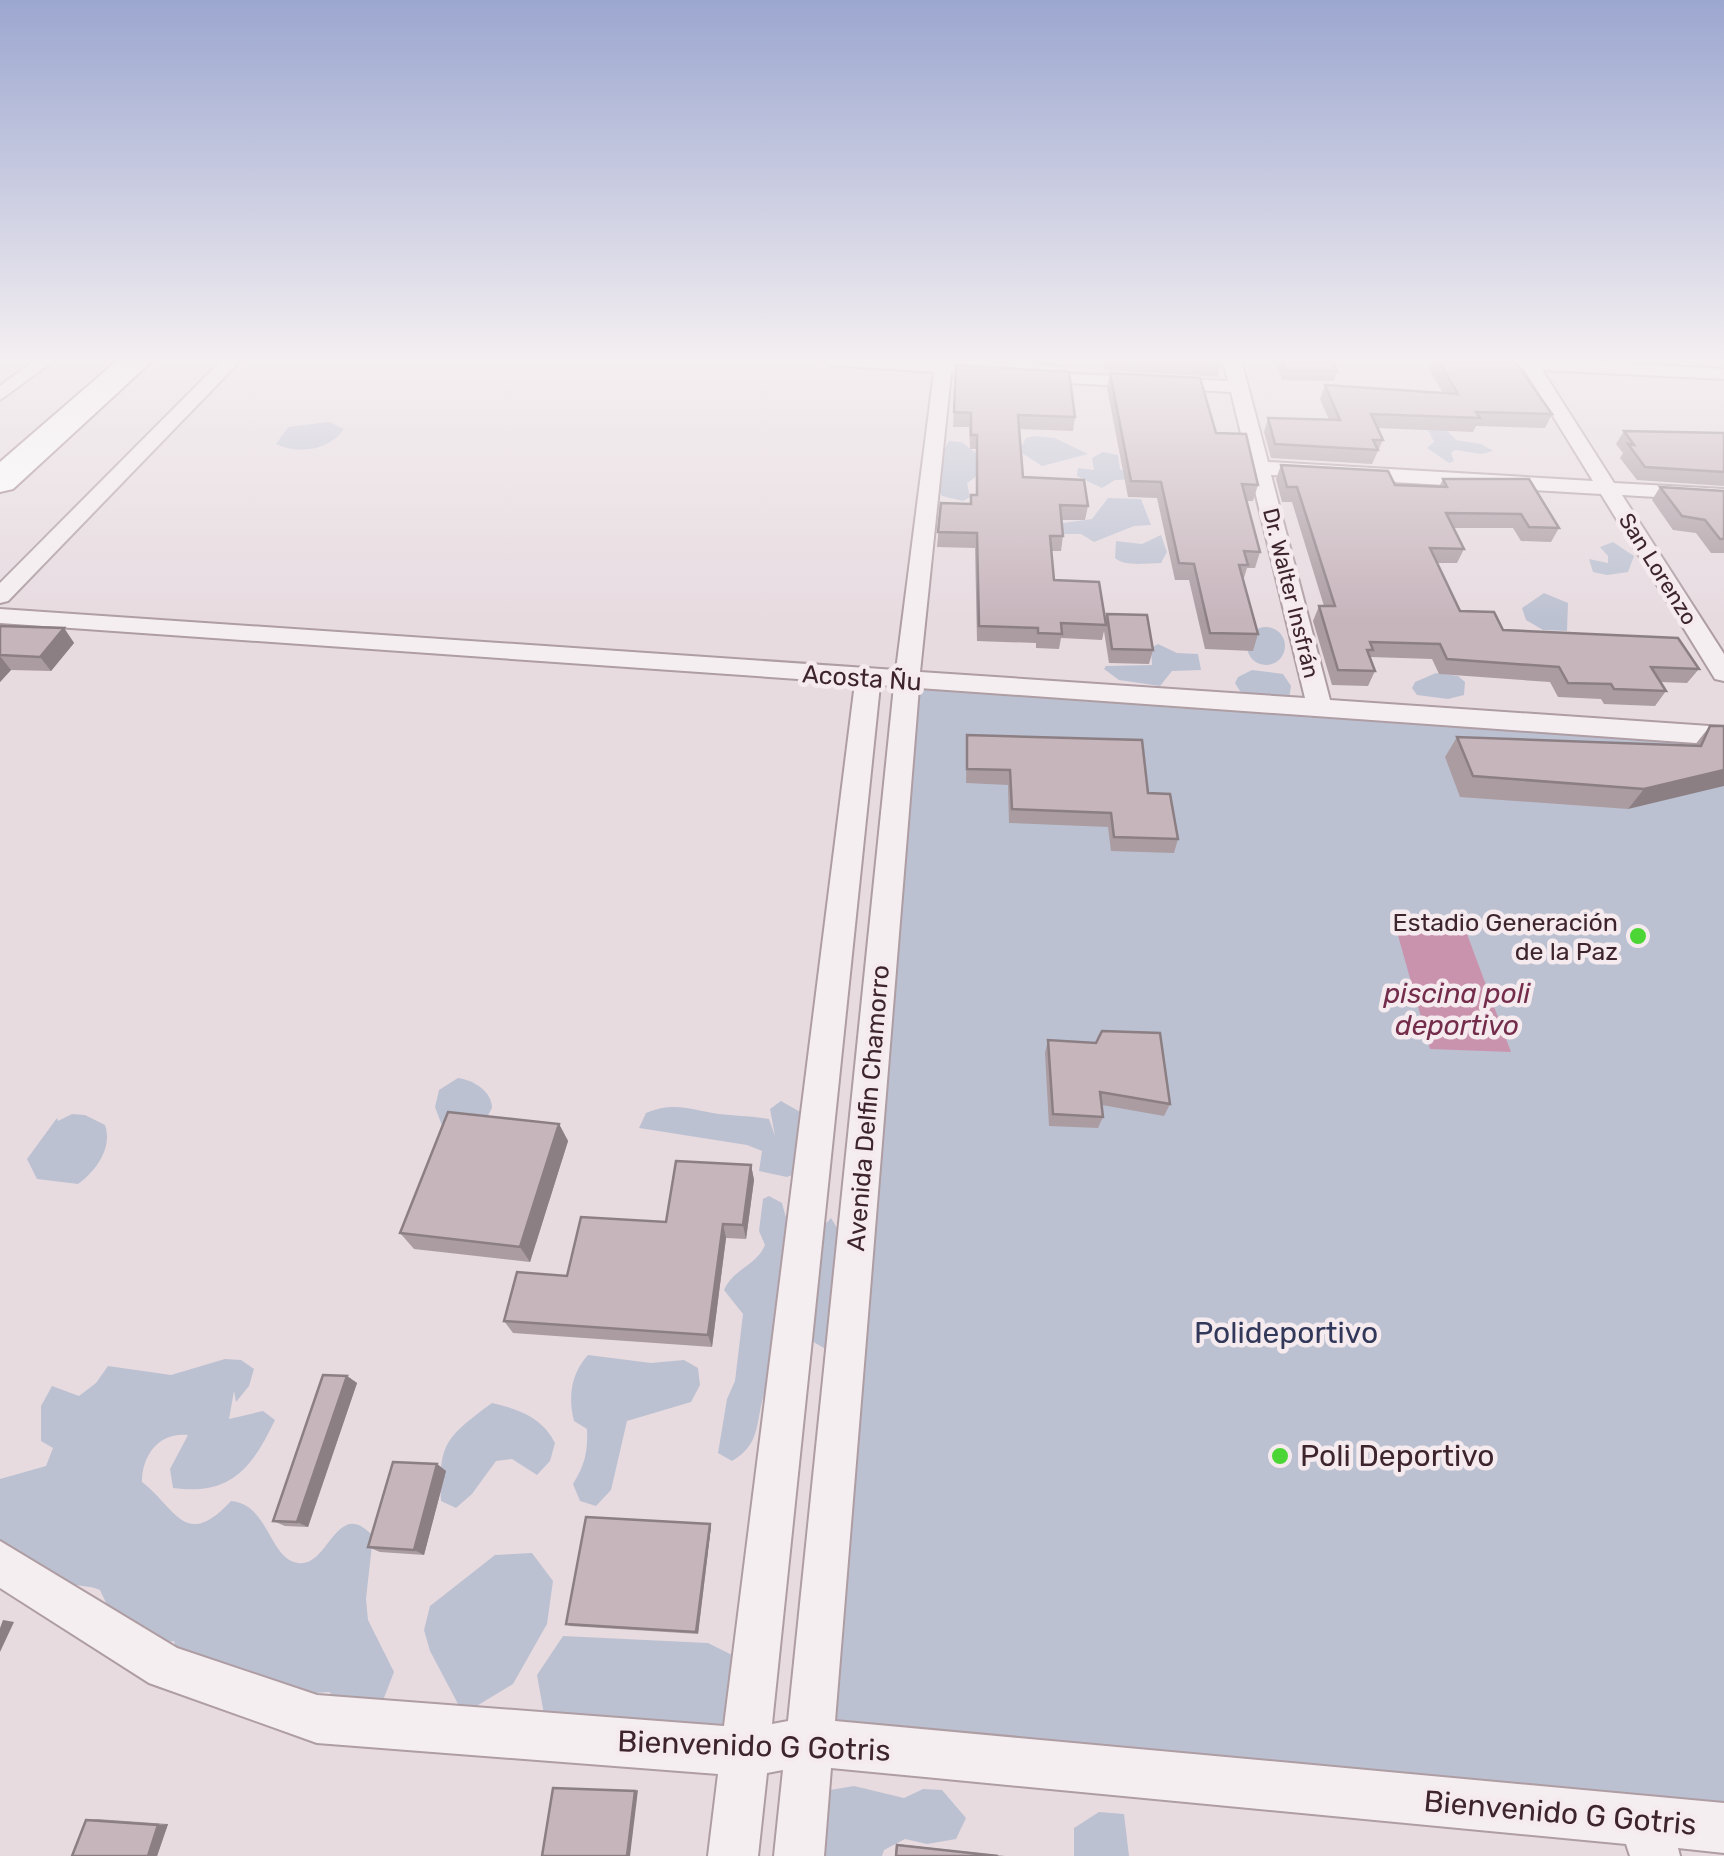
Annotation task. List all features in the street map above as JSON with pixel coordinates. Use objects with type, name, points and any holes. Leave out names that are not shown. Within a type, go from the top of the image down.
[{"type":"highway","points":[[0,481],[39,447]]},
{"type":"street","points":[[0,596],[147,447]]},
{"type":"street","name":"Avenida Delfin Chamorro","points":[[799,1856],[907,682],[934,447]]},
{"type":"street","name":"Dr. Walter Insfrán","points":[[1254,447],[1320,709]]},
{"type":"street","name":"San Lorenzo","points":[[1581,447],[1724,673]]},
{"type":"street","points":[[1260,468],[1724,495]]},
{"type":"street","name":"Acosta Ñu","points":[[0,616],[1724,736]]},
{"type":"street","name":"Avenida Delfin Chamorro","points":[[732,1856],[868,679]]},
{"type":"street","name":"Bienvenido G Gotris","points":[[0,1563],[165,1667],[317,1720],[745,1752],[810,1742],[1650,1838],[1724,1828]]},
{"type":"green space","points":[[284,447],[319,447],[303,450]]},
{"type":"green space","points":[[946,447],[968,447],[977,454],[981,473],[967,483],[970,497],[963,501],[942,496],[938,488]]},
{"type":"green space","points":[[1021,447],[1073,447],[1088,454],[1042,466],[1019,451]]},
{"type":"green space","points":[[1485,447],[1493,451],[1481,454],[1455,450],[1451,453],[1454,461],[1449,463],[1427,448]]},
{"type":"green space","points":[[1103,452],[1118,455],[1120,469],[1136,479],[1115,480],[1102,488],[1077,476],[1078,468],[1094,470],[1092,458]]},
{"type":"green space","points":[[1108,498],[1141,499],[1151,525],[1134,526],[1094,542],[1081,534],[1056,534],[1049,525],[1092,519]]},
{"type":"green space","points":[[1161,535],[1167,552],[1161,563],[1130,564],[1115,558],[1116,541],[1142,544]]},
{"type":"green space","points":[[1613,542],[1634,556],[1628,572],[1593,572],[1589,559],[1608,563],[1608,556],[1600,547]]},
{"type":"green space","points":[[1544,593],[1568,603],[1567,631],[1543,630],[1526,620],[1522,608]]},
{"type":"green space","points":[[1266,627],[1279,633],[1285,646],[1279,659],[1266,665],[1253,659],[1247,646],[1253,633]]},
{"type":"green space","points":[[1158,644],[1177,653],[1198,654],[1201,670],[1172,671],[1160,686],[1119,680],[1104,669],[1152,665],[1151,648]]},
{"type":"green space","points":[[1252,670],[1283,674],[1291,686],[1289,699],[1243,696],[1235,683]]},
{"type":"green space","points":[[1436,673],[1458,676],[1465,682],[1464,695],[1448,699],[1417,695],[1412,688],[1415,682]]},
{"type":"green space","name":"Poli Deportivo","points":[[907,682],[1724,742],[1724,1804],[809,1742],[831,1352],[803,1336],[820,1230],[831,1218],[845,1241]]},
{"type":"green space","points":[[458,1078],[481,1088],[492,1108],[485,1121],[444,1131],[435,1107],[439,1090]]},
{"type":"green space","points":[[781,1101],[802,1113],[800,1172],[787,1177],[759,1171],[762,1151],[747,1145],[639,1128],[646,1113],[674,1107],[769,1119],[775,1136],[770,1109]]},
{"type":"green space","points":[[72,1114],[85,1115],[105,1125],[107,1142],[101,1158],[78,1184],[37,1179],[27,1159],[57,1118],[58,1121]]},
{"type":"green space","points":[[769,1196],[782,1203],[797,1258],[782,1380],[767,1386],[754,1438],[732,1461],[718,1453],[727,1399],[735,1381],[743,1314],[724,1290],[765,1245],[759,1231],[763,1199]]},
{"type":"green space","points":[[588,1355],[651,1363],[684,1360],[698,1368],[700,1385],[691,1402],[627,1421],[611,1490],[596,1506],[580,1501],[573,1484],[583,1464],[587,1429],[574,1421],[571,1394],[578,1370]]},
{"type":"green space","points":[[225,1359],[241,1360],[254,1369],[249,1386],[236,1402],[234,1391],[229,1419],[263,1411],[275,1420],[258,1452],[225,1483],[210,1488],[173,1488],[170,1469],[188,1435],[169,1437],[149,1454],[142,1482],[173,1513],[192,1524],[215,1516],[231,1501],[244,1504],[261,1521],[281,1552],[298,1563],[309,1562],[341,1528],[350,1524],[373,1536],[366,1599],[368,1620],[394,1672],[382,1703],[343,1704],[329,1692],[287,1695],[178,1656],[174,1641],[160,1644],[115,1622],[100,1590],[50,1581],[19,1555],[0,1547],[0,1479],[46,1466],[53,1448],[41,1441],[41,1406],[52,1386],[79,1396],[96,1383],[108,1366],[171,1375]]},
{"type":"green space","points":[[492,1403],[521,1412],[544,1427],[555,1443],[550,1461],[537,1475],[512,1459],[496,1461],[472,1494],[456,1508],[441,1501],[444,1453],[464,1424]]},
{"type":"green space","points":[[532,1553],[553,1581],[547,1624],[513,1684],[475,1707],[458,1704],[430,1651],[424,1630],[430,1606],[495,1555]]},
{"type":"green space","points":[[563,1636],[708,1643],[740,1659],[744,1702],[719,1738],[681,1721],[545,1720],[537,1675]]},
{"type":"green space","points":[[854,1786],[904,1798],[923,1789],[942,1790],[966,1818],[956,1839],[927,1844],[905,1839],[884,1850],[882,1856],[823,1856],[830,1790]]},
{"type":"green space","points":[[1099,1812],[1124,1814],[1129,1856],[1074,1856],[1074,1828]]},
{"type":"water","name":"piscina poli deportivo","points":[[1397,932],[1467,934],[1511,1052],[1430,1049]]},
{"type":"building","points":[[977,447],[1021,447],[1023,477],[1084,480],[1088,506],[1060,505],[1063,536],[1050,536],[1054,580],[1099,582],[1106,625],[1061,623],[1062,634],[1038,633],[1038,628],[979,626],[977,533],[938,532],[941,503],[971,504],[971,495],[977,495]]},
{"type":"building","points":[[1124,447],[1249,447],[1258,485],[1242,484],[1260,552],[1244,551],[1248,565],[1239,565],[1258,634],[1210,633],[1194,564],[1179,563],[1161,482],[1131,481]]},
{"type":"building","points":[[1320,447],[1376,447],[1378,450]]},
{"type":"building","points":[[1630,447],[1724,447],[1724,472],[1645,467]]},
{"type":"building","points":[[1281,465],[1388,471],[1395,485],[1447,487],[1443,479],[1529,479],[1559,528],[1529,527],[1521,514],[1446,513],[1464,549],[1430,548],[1460,611],[1494,612],[1503,630],[1678,638],[1699,669],[1651,667],[1666,691],[1614,689],[1611,684],[1568,683],[1559,667],[1447,659],[1440,644],[1370,642],[1373,650],[1367,650],[1375,671],[1338,670],[1319,606],[1335,606],[1297,487],[1287,487]]},
{"type":"building","points":[[1660,487],[1724,491],[1724,539],[1705,520],[1682,516]]},
{"type":"building","points":[[1107,614],[1147,615],[1153,650],[1112,649]]},
{"type":"building","points":[[0,626],[64,628],[40,657],[0,655]]},
{"type":"building","points":[[1710,726],[1724,726],[1724,770],[1644,789],[1473,776],[1457,737],[1701,746]]},
{"type":"building","points":[[967,735],[1142,740],[1148,793],[1170,794],[1178,839],[1114,837],[1111,813],[1012,809],[1010,770],[967,769]]},
{"type":"building","points":[[1102,1031],[1160,1033],[1170,1104],[1100,1092],[1103,1117],[1053,1114],[1048,1040],[1096,1043]]},
{"type":"building","points":[[448,1112],[559,1124],[520,1247],[400,1233]]},
{"type":"building","points":[[676,1161],[751,1165],[743,1225],[723,1224],[708,1335],[504,1321],[517,1272],[567,1276],[581,1217],[666,1222]]},
{"type":"building","points":[[323,1375],[347,1376],[297,1522],[273,1521]]},
{"type":"building","points":[[393,1462],[437,1464],[414,1550],[368,1547]]},
{"type":"building","points":[[586,1517],[710,1524],[696,1632],[566,1624]]},
{"type":"building","points":[[553,1788],[635,1791],[627,1856],[542,1856]]},
{"type":"building","points":[[86,1820],[158,1825],[148,1856],[72,1856]]},
{"type":"building","points":[[897,1845],[998,1856],[896,1856]]},
{"type":"place","name":"Estadio Generación de la Paz","points":[[1638,936]]},
{"type":"place","name":"Poli Deportivo","points":[[1280,1456]]},
{"type":"park label","name":"Polideportivo","points":[[1286,1333]]}]
